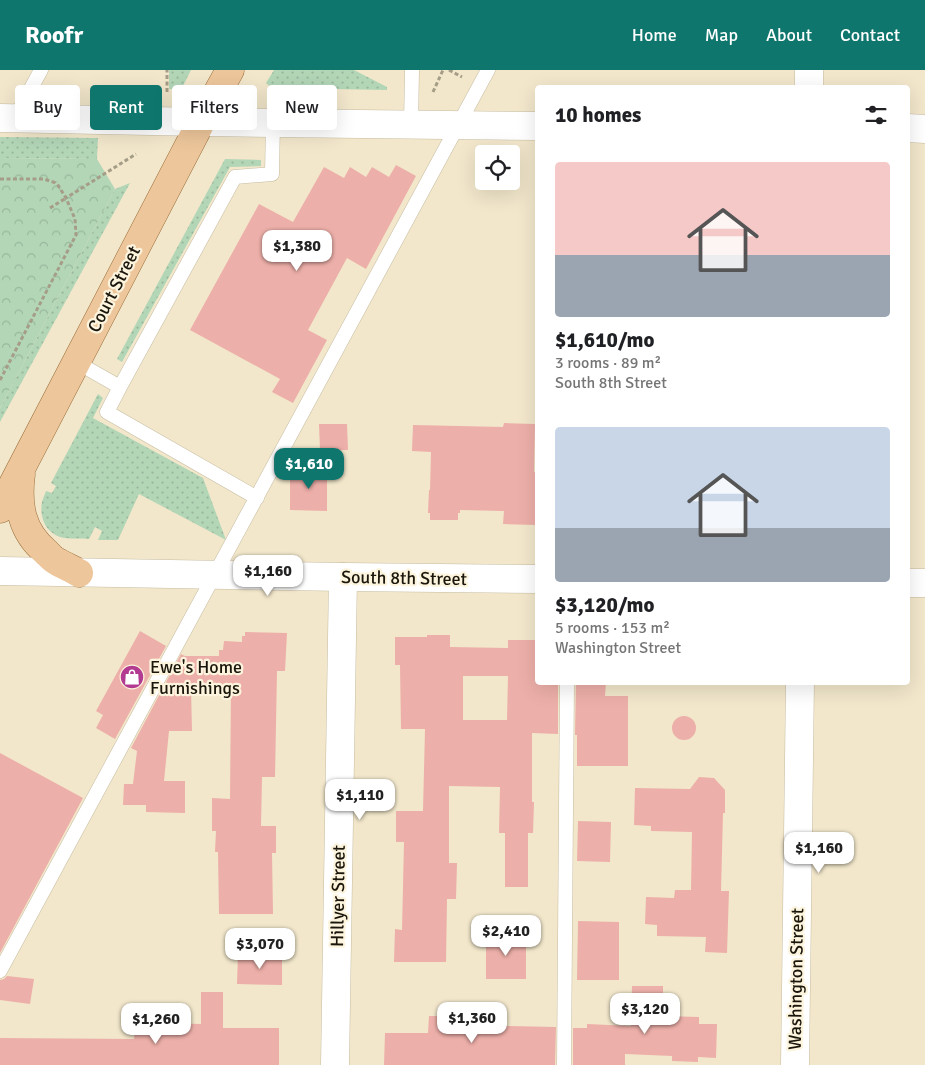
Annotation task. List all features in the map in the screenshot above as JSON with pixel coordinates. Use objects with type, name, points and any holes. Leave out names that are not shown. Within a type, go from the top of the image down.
[{"type":"main road","name":"Court Street","points":[[222,85],[230,70]]},
{"type":"main road","name":"Court Street","points":[[0,509],[197,130]]},
{"type":"main road","points":[[22,466],[19,490],[22,518],[28,532],[38,546],[56,561],[79,573]]},
{"type":"street","points":[[809,70],[809,85]]},
{"type":"street","points":[[8,118],[172,121]]},
{"type":"street","points":[[337,123],[535,126]]},
{"type":"street","points":[[910,128],[925,128]]},
{"type":"street","name":"South 8th Street","points":[[0,571],[535,579]]},
{"type":"street","name":"Hillyer Street","points":[[335,1065],[343,577]]},
{"type":"street","points":[[910,583],[925,583]]},
{"type":"street","name":"Washington Street","points":[[795,1065],[800,685]]},
{"type":"lane","points":[[8,118],[41,70]]},
{"type":"lane","points":[[411,124],[412,70]]},
{"type":"lane","points":[[0,971],[488,70]]},
{"type":"lane","points":[[257,498],[107,412],[235,177],[272,174],[273,130]]},
{"type":"lane","points":[[76,362],[120,387]]},
{"type":"lane","points":[[564,1065],[567,685]]},
{"type":"path","points":[[167,70],[167,92]]},
{"type":"path","points":[[433,92],[443,70]]},
{"type":"path","points":[[50,208],[136,154]]},
{"type":"path","points":[[0,179],[44,179],[56,182],[66,198],[75,219],[76,235],[0,380]]},
{"type":"green space","points":[[169,70],[191,70],[184,85],[172,85],[172,89],[169,89]]},
{"type":"green space","points":[[274,70],[354,70],[387,87],[387,90],[337,89],[337,85],[268,85],[266,83]]},
{"type":"green space","points":[[0,137],[98,138],[97,159],[0,158]]},
{"type":"green space","points":[[0,158],[97,159],[115,189],[0,408]]},
{"type":"green space","points":[[225,159],[261,160],[261,166],[230,167],[122,362],[117,359]]},
{"type":"green space","points":[[130,183],[0,422],[0,408],[115,189]]},
{"type":"green space","points":[[98,394],[103,398],[93,418],[203,478],[226,540],[139,494],[118,540],[98,540],[102,531],[95,527],[89,539],[65,538],[49,530],[43,520],[41,508],[43,499],[46,491],[52,493],[56,486],[51,483]]},
{"type":"building","points":[[396,165],[416,176],[366,269],[347,258],[308,330],[327,340],[293,403],[272,392],[280,379],[190,330],[259,204],[293,222],[324,167],[344,178],[350,167],[366,177],[372,167],[389,177]]},
{"type":"building","points":[[504,423],[535,424],[535,525],[503,524],[504,511],[460,510],[458,520],[430,520],[430,513],[428,513],[431,452],[412,451],[413,425],[503,427]]},
{"type":"building","points":[[319,424],[347,424],[348,450],[320,450]]},
{"type":"building","points":[[290,469],[327,469],[327,511],[290,510]]},
{"type":"building","points":[[140,631],[166,646],[115,739],[96,728],[103,715],[96,711]]},
{"type":"building","points":[[245,632],[287,633],[285,671],[277,671],[275,777],[262,777],[261,826],[276,826],[276,853],[272,853],[273,914],[219,914],[218,852],[215,852],[216,831],[212,831],[212,798],[230,799],[231,686],[191,687],[192,731],[169,731],[164,781],[185,781],[185,813],[146,812],[146,805],[123,805],[124,784],[133,784],[137,751],[131,748],[181,654],[185,656],[219,656],[219,650],[223,650],[224,641],[242,642],[242,636],[245,636]]},
{"type":"building","points":[[450,635],[450,647],[508,648],[508,640],[535,640],[535,685],[558,685],[558,734],[532,733],[532,802],[534,802],[533,833],[528,833],[528,887],[505,887],[505,833],[499,833],[500,787],[449,786],[449,863],[457,863],[456,899],[447,899],[446,962],[394,962],[395,929],[402,930],[404,842],[396,842],[396,811],[423,811],[425,729],[401,729],[400,665],[395,665],[395,637]],"holes":[[[463,676],[508,676],[507,720],[463,720]]]},
{"type":"building","points":[[576,685],[606,685],[605,696],[628,696],[628,766],[577,766],[577,735],[575,735]]},
{"type":"building","points":[[684,716],[689,717],[695,723],[695,733],[689,739],[684,740],[679,739],[673,733],[672,728],[673,723],[679,717]]},
{"type":"building","points":[[0,753],[83,798],[0,953]]},
{"type":"building","points":[[699,777],[714,778],[725,790],[721,891],[729,891],[727,953],[705,952],[706,937],[657,936],[657,925],[645,924],[646,897],[674,898],[675,890],[691,890],[692,832],[651,831],[651,826],[634,825],[635,788],[690,789]]},
{"type":"building","points":[[578,821],[611,822],[610,862],[577,861]]},
{"type":"building","points":[[578,921],[619,922],[619,980],[577,980]]},
{"type":"building","points":[[486,936],[526,936],[526,979],[486,979]]},
{"type":"building","points":[[238,954],[282,956],[282,985],[237,984]]},
{"type":"building","points":[[7,976],[34,979],[30,1004],[0,1000],[0,980]]},
{"type":"building","points":[[632,986],[663,986],[663,1016],[699,1017],[699,1024],[717,1024],[716,1058],[698,1057],[698,1062],[672,1061],[672,1056],[625,1054],[625,1065],[573,1065],[573,1028],[587,1028],[587,1024],[631,1026]]},
{"type":"building","points":[[201,992],[223,992],[223,1028],[279,1028],[279,1065],[0,1065],[0,1038],[134,1039],[136,1022],[201,1024]]},
{"type":"building","points":[[429,1016],[506,1016],[506,1026],[556,1027],[555,1065],[384,1065],[385,1033],[428,1033]]},
{"type":"place","name":"Ewe's Home Furnishings","points":[[132,677]]}]
